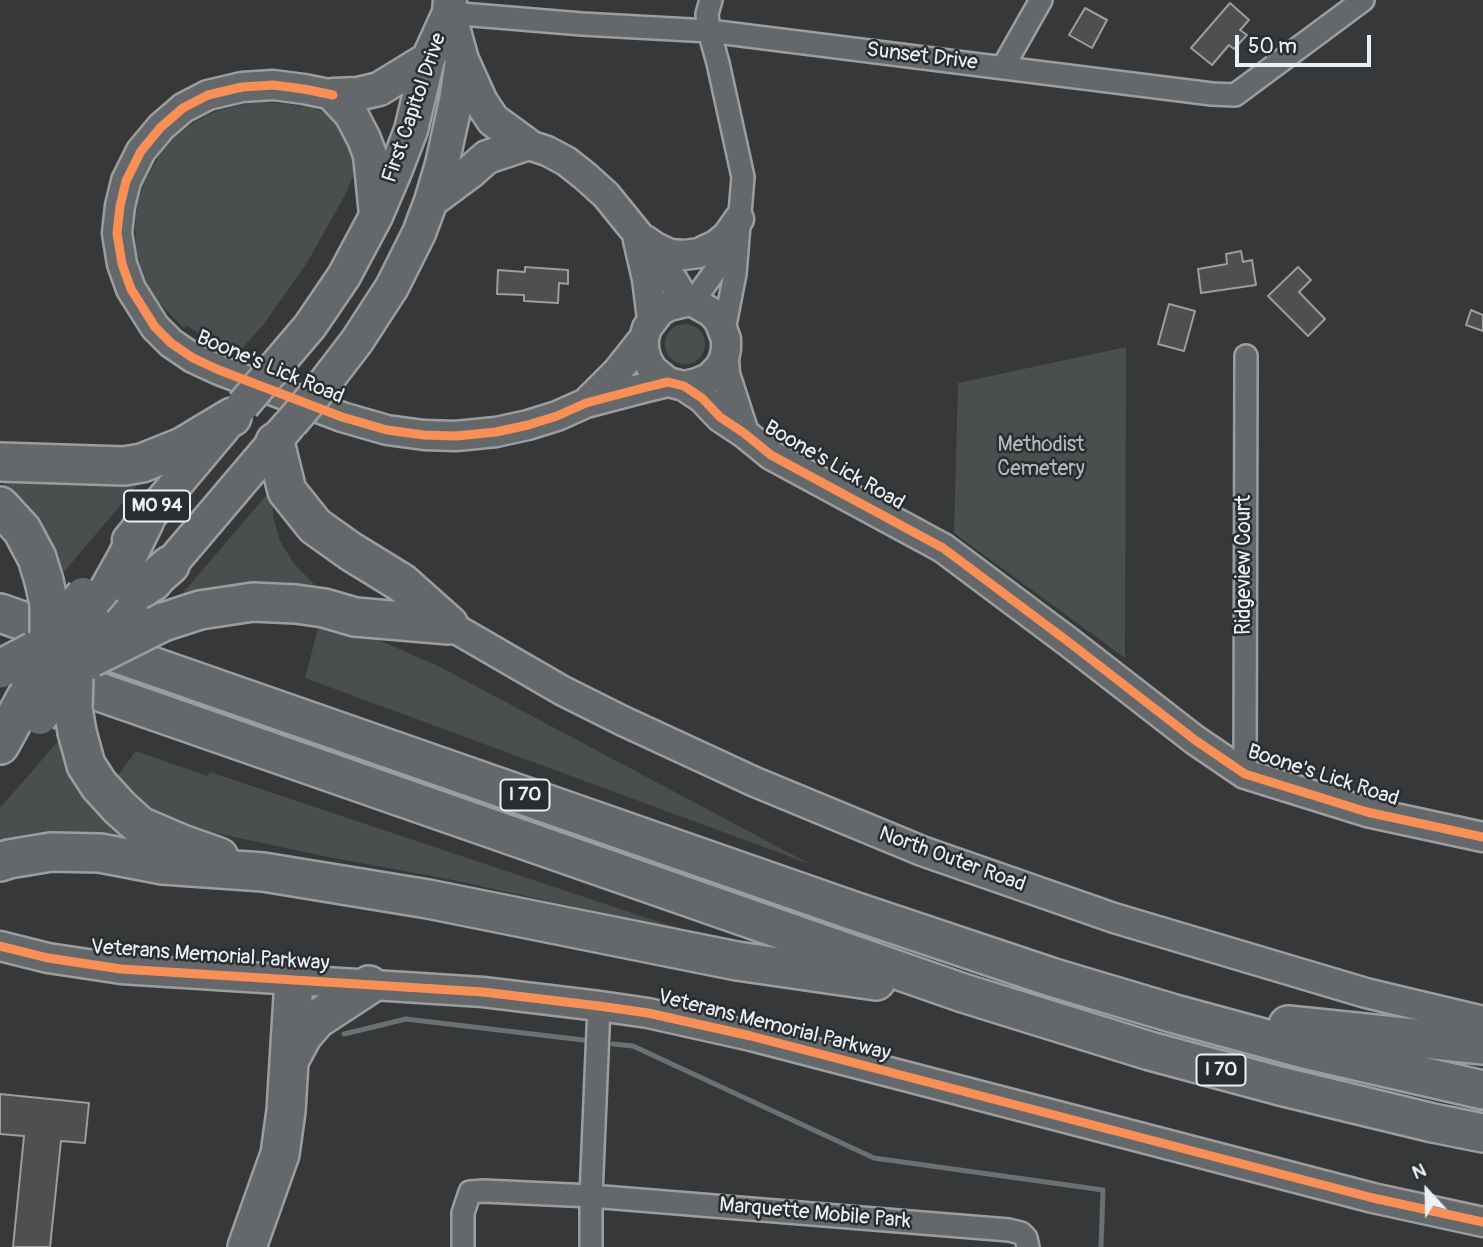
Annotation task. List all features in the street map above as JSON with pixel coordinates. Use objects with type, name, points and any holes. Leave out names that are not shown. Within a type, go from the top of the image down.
[{"type":"highway","points":[[0,462],[124,466],[142,463],[182,447],[238,411]]},
{"type":"highway","points":[[283,432],[287,491],[315,526],[402,583],[449,625]]},
{"type":"highway","points":[[0,506],[22,530],[37,558],[44,581],[49,604],[32,647]]},
{"type":"highway","points":[[15,704],[80,668],[115,609],[145,520]]},
{"type":"highway","points":[[0,669],[32,647],[115,609],[170,565]]},
{"type":"highway","points":[[262,872],[140,826],[99,785],[86,765],[73,708],[80,668],[79,650],[115,609],[200,610],[253,602],[296,604],[324,608],[355,617],[449,625]]},
{"type":"highway","name":"I 70","points":[[0,613],[854,911],[1051,977],[1304,1049],[1483,1090]]},
{"type":"highway","points":[[0,745],[15,704],[42,663],[32,647]]},
{"type":"highway","name":"I 70","points":[[32,647],[963,993],[1150,1051],[1280,1086],[1483,1133]]},
{"type":"highway","points":[[0,862],[51,852],[100,853],[163,865],[262,872],[428,899],[737,961],[963,993]]},
{"type":"highway","points":[[247,1247],[280,1154],[286,1111],[294,980]]},
{"type":"highway","points":[[289,1060],[303,1035],[317,1019],[369,985]]},
{"type":"highway","points":[[1175,1014],[1483,1045]]},
{"type":"main road","name":"First Capitol Drive","points":[[145,520],[310,326],[337,286],[376,216],[394,174],[411,130],[428,59],[449,7]]},
{"type":"main road","name":"First Capitol Drive","points":[[170,565],[324,384],[357,341],[392,287],[419,233],[442,164],[462,60],[449,7]]},
{"type":"main road","points":[[333,95],[358,94],[379,89],[428,59]]},
{"type":"main road","points":[[462,60],[481,102],[493,120],[526,144]]},
{"type":"main road","points":[[333,95],[351,114],[364,139],[371,162],[376,216]]},
{"type":"main road","points":[[431,201],[487,158],[526,144]]},
{"type":"main road","points":[[0,765],[15,704]]},
{"type":"street","points":[[711,0],[707,14],[709,31],[743,177],[735,274],[724,330]]},
{"type":"street","points":[[1003,67],[1041,0]]},
{"type":"street","name":"Sunset Drive","points":[[449,7],[582,24],[709,31],[1236,95],[1363,0]]},
{"type":"street","name":"Boone's Lick Road","points":[[333,95],[273,85],[242,87],[208,95],[183,108],[160,127],[141,151],[126,181],[120,206],[117,233],[122,264],[131,289],[155,327],[171,343],[193,358],[342,418],[387,430],[424,435],[456,436],[496,432],[557,416],[586,403],[676,384],[702,398],[720,417],[771,454],[943,548],[1195,740],[1245,774],[1367,812],[1483,837]]},
{"type":"street","points":[[526,144],[547,150],[607,195],[690,302],[711,312],[719,321],[726,339],[724,359],[709,378],[698,383],[676,384],[653,370],[647,360],[644,349],[648,328],[647,279],[637,234]]},
{"type":"street","points":[[637,234],[670,254],[692,254],[716,245],[738,229]]},
{"type":"street","points":[[648,328],[660,312],[669,306],[690,302],[738,229]]},
{"type":"street","name":"Boone's Lick Road","points":[[586,403],[617,372],[648,328]]},
{"type":"street","name":"Ridgeview Court","points":[[1245,774],[1246,356]]},
{"type":"street","name":"Boone's Lick Road","points":[[724,359],[725,374],[744,433]]},
{"type":"street","name":"North Outer Road","points":[[449,625],[563,691],[623,721],[755,782],[922,851],[1114,918],[1366,993],[1483,1021]]},
{"type":"street","name":"Veterans Memorial Parkway","points":[[0,946],[48,958],[121,969],[483,992],[648,1013],[751,1036],[1373,1198],[1483,1222]]},
{"type":"street","points":[[591,1247],[599,1006]]},
{"type":"street","name":"Marquette Mobile Park","points":[[463,1247],[463,1213],[470,1192],[484,1191],[591,1196],[1009,1230],[1021,1233],[1026,1238],[1028,1247]]},
{"type":"green space","points":[[262,102],[312,108],[326,113],[338,123],[352,149],[353,177],[308,261],[264,324],[237,354],[205,338],[187,325],[184,328],[157,301],[148,287],[136,248],[137,205],[144,182],[162,151],[177,135],[196,121],[217,111]]},
{"type":"green space","points":[[685,324],[693,325],[699,330],[704,336],[704,352],[699,358],[693,363],[685,364],[677,363],[671,358],[666,352],[665,344],[666,336],[671,330],[677,325]]},
{"type":"green space","name":"Methodist Cemetery","points":[[1126,347],[1125,658],[954,533],[958,383]]},
{"type":"green space","points":[[0,472],[146,475],[63,573],[40,523],[18,496],[0,481]]},
{"type":"green space","points":[[269,492],[272,493],[273,516],[280,541],[295,565],[315,585],[277,582],[240,584],[184,595],[183,593]]},
{"type":"green space","points":[[320,621],[356,630],[440,667],[810,864],[305,678]]},
{"type":"green space","points":[[60,739],[136,841],[0,845],[0,808]]},
{"type":"green space","points":[[136,751],[207,776],[210,772],[689,932],[448,879],[187,827],[170,821],[139,801],[117,777]]},
{"type":"building","points":[[1230,3],[1249,20],[1240,30],[1247,35],[1234,49],[1229,45],[1212,65],[1191,48]]},
{"type":"building","points":[[1085,8],[1107,20],[1092,48],[1069,35]]},
{"type":"building","points":[[1241,251],[1243,262],[1252,260],[1256,285],[1201,293],[1198,269],[1227,264],[1226,254]]},
{"type":"building","points":[[525,267],[568,270],[568,284],[559,283],[558,303],[524,301],[524,295],[497,294],[498,270],[525,272]]},
{"type":"building","points":[[1298,267],[1311,280],[1299,292],[1325,319],[1308,336],[1268,296]]},
{"type":"building","points":[[1169,304],[1195,311],[1184,351],[1158,344]]},
{"type":"building","points":[[1471,310],[1483,315],[1483,331],[1466,325]]},
{"type":"building","points":[[0,1094],[89,1103],[85,1143],[61,1141],[50,1247],[13,1247],[24,1136],[0,1134]]},
{"type":"waterway","points":[[344,1034],[406,1019],[583,1040]]},
{"type":"waterway","points":[[613,1044],[633,1046],[874,1158],[1103,1190],[1101,1247]]},
{"type":"cycle path","points":[[333,95],[273,85],[242,87],[208,95],[183,108],[161,127],[141,151],[126,181],[120,206],[117,233],[122,264],[131,289],[155,327],[171,343],[193,358],[342,417],[387,430],[424,435],[456,436],[496,432],[528,425],[586,403],[643,388],[668,382],[684,386],[771,455],[943,548],[1195,740],[1245,774],[1367,812],[1483,837]]},
{"type":"cycle path","points":[[0,946],[48,958],[121,969],[483,992],[648,1013],[751,1036],[1373,1198],[1483,1222]]}]
